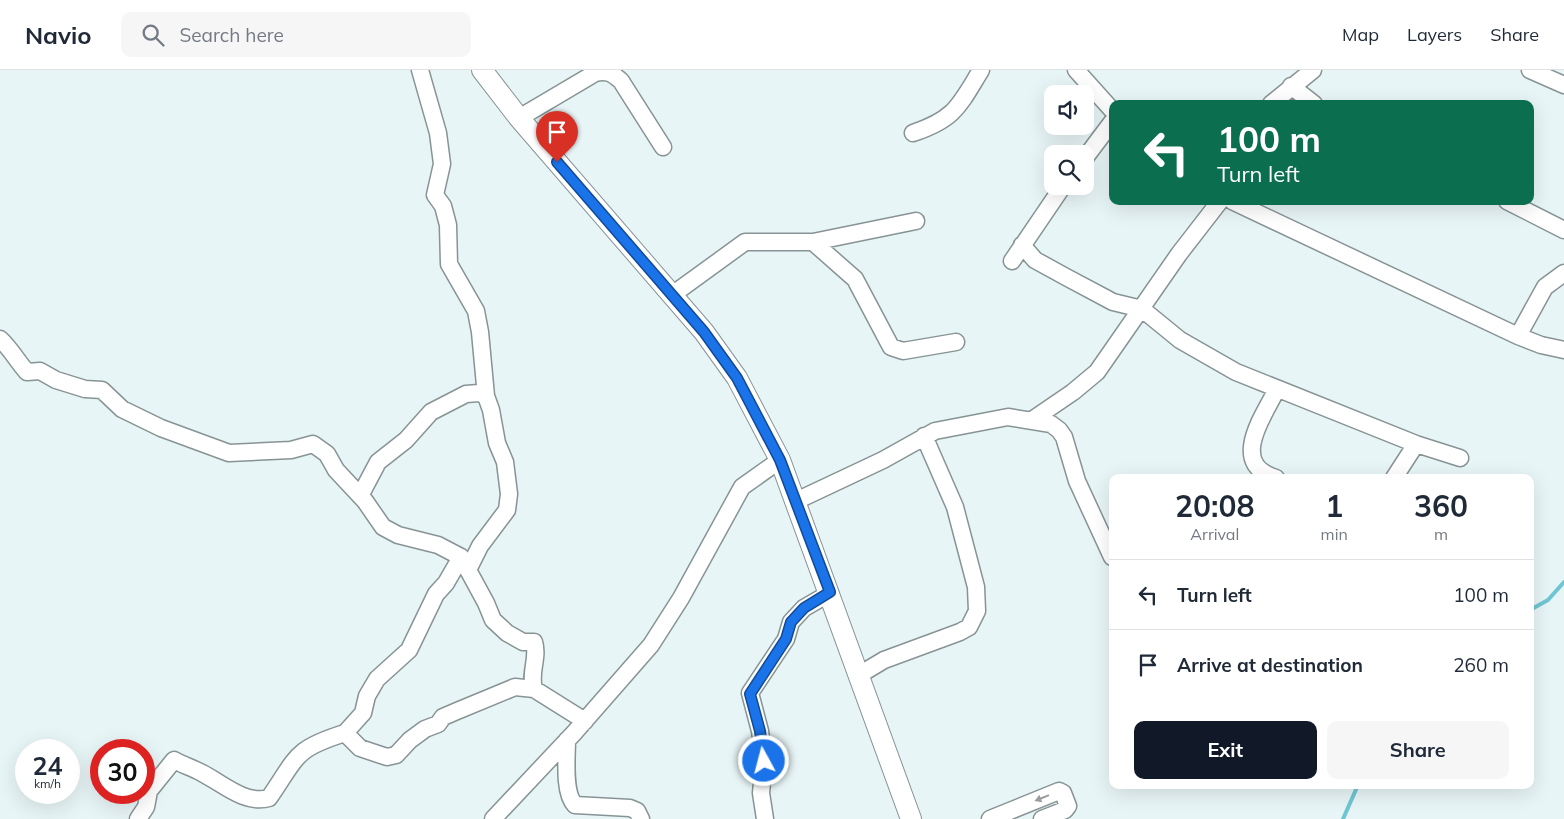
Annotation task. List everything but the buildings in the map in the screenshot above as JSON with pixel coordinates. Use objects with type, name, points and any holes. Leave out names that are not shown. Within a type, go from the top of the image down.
[{"type":"main road","points":[[482,70],[519,118],[704,332],[737,378],[780,460],[830,592],[911,819]]},
{"type":"street","points":[[138,819],[146,807],[149,791],[174,760],[203,773],[238,794],[255,800],[269,798],[297,755],[319,742],[345,733],[363,713],[367,696],[377,679],[409,650],[436,594],[465,564],[507,510],[509,494],[506,462],[497,443],[491,410],[486,396],[480,332],[476,311],[449,264],[448,224],[443,206],[435,195],[442,164],[438,133],[420,70]]},
{"type":"street","points":[[914,133],[937,125],[948,118],[961,102],[981,70]]},
{"type":"street","points":[[1076,70],[1109,107]]},
{"type":"street","points":[[1275,100],[1313,70]]},
{"type":"street","points":[[1530,70],[1564,85]]},
{"type":"street","points":[[519,118],[597,71],[613,73],[621,81],[663,147]]},
{"type":"street","points":[[1291,86],[1309,100]]},
{"type":"street","points":[[1094,146],[1109,126]]},
{"type":"street","points":[[1012,261],[1057,195]]},
{"type":"street","points":[[1032,420],[1073,392],[1097,372],[1179,254],[1217,205]]},
{"type":"street","points":[[1240,205],[1518,336],[1542,345],[1564,350]]},
{"type":"street","points":[[1515,205],[1564,230]]},
{"type":"street","points":[[672,295],[745,242],[813,242],[916,221]]},
{"type":"street","points":[[813,242],[855,279],[891,347],[903,351],[956,342]]},
{"type":"street","points":[[1022,245],[1035,260],[1114,302],[1142,309],[1189,345],[1236,372],[1416,444],[1460,458]]},
{"type":"street","points":[[1518,336],[1545,287],[1564,272]]},
{"type":"street","points":[[0,339],[12,350],[18,363],[28,372],[40,370],[56,380],[84,389],[102,390],[122,409],[161,428],[229,453],[291,450],[313,444],[327,454],[336,470],[360,496],[383,527],[398,535],[438,545],[465,564],[493,620],[506,633],[522,642],[534,642],[537,651],[531,679],[534,689]]},
{"type":"street","points":[[1270,474],[1260,468],[1253,459],[1251,442],[1277,388]]},
{"type":"street","points":[[360,496],[378,462],[406,440],[431,412],[466,394],[479,393],[486,396]]},
{"type":"street","points":[[796,501],[882,460],[924,436],[950,428],[1008,417],[1032,420],[1051,424],[1064,437],[1072,469],[1109,550]]},
{"type":"street","points":[[860,675],[884,660],[960,632],[969,627],[977,611],[976,587],[955,507],[924,436]]},
{"type":"street","points":[[1397,474],[1416,444]]},
{"type":"street","points":[[493,819],[585,721],[651,645],[681,598],[742,487],[780,460]]},
{"type":"street","points":[[765,819],[761,793],[763,754],[760,731],[750,694],[786,639],[791,622],[804,608],[830,592]]},
{"type":"street","points":[[345,733],[360,748],[387,757],[396,755],[410,740],[425,729],[438,724],[443,717],[515,687],[534,689],[585,721]]},
{"type":"street","points":[[567,740],[568,789],[570,800],[574,806],[630,808],[637,811],[641,819]]},
{"type":"street","points":[[990,819],[1059,791],[1063,793],[1068,806],[1065,810],[1042,819]]},
{"type":"waterway","points":[[1534,608],[1548,600],[1564,582]]},
{"type":"waterway","points":[[1343,819],[1356,789]]},
{"type":"route","points":[[557,162],[704,332],[737,378],[780,460],[830,592],[804,608],[791,622],[786,639],[750,694],[760,731],[764,761]]}]
